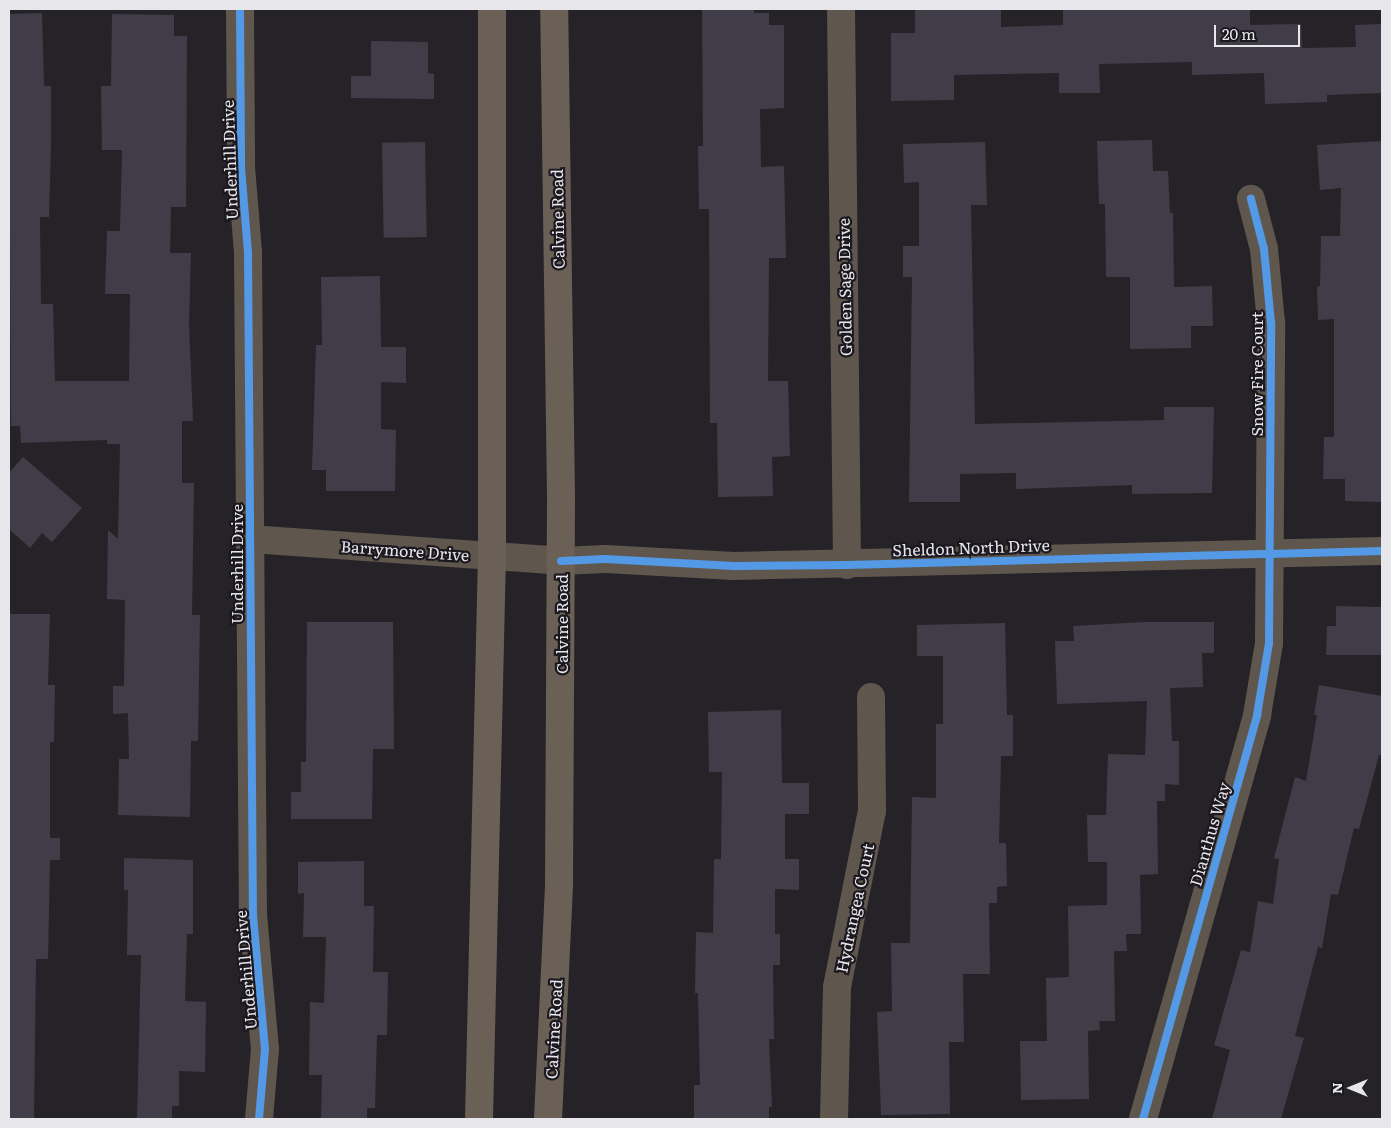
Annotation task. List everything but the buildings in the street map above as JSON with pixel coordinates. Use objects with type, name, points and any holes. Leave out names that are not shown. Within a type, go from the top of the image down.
[{"type":"main road","points":[[478,1119],[492,556],[492,9]]},
{"type":"main road","name":"Calvine Road","points":[[548,1119],[559,884],[561,561],[554,9]]},
{"type":"street","name":"Underhill Drive","points":[[240,9],[240,167],[248,253],[253,915],[265,1049],[260,1119]]},
{"type":"street","name":"Golden Sage Drive","points":[[841,9],[847,565]]},
{"type":"street","name":"Snow Fire Court","points":[[1250,199],[1264,250],[1271,323],[1269,552]]},
{"type":"street","name":"Barrymore Drive","points":[[250,539],[561,561]]},
{"type":"street","name":"Sheldon North Drive","points":[[561,561],[605,559],[734,566],[847,565],[1269,552],[1382,551]]},
{"type":"street","name":"Dianthus Way","points":[[1143,1119],[1257,715],[1269,643],[1269,552]]},
{"type":"street","name":"Hydrangea Court","points":[[834,1119],[837,987],[872,811],[871,697]]},
{"type":"cycle path","points":[[240,9],[241,167],[248,253],[253,915],[265,1049],[259,1119]]},
{"type":"cycle path","points":[[1143,1119],[1257,715],[1269,643],[1271,323],[1264,249],[1251,199]]},
{"type":"cycle path","points":[[561,561],[605,559],[734,566],[847,565],[1382,551]]}]
